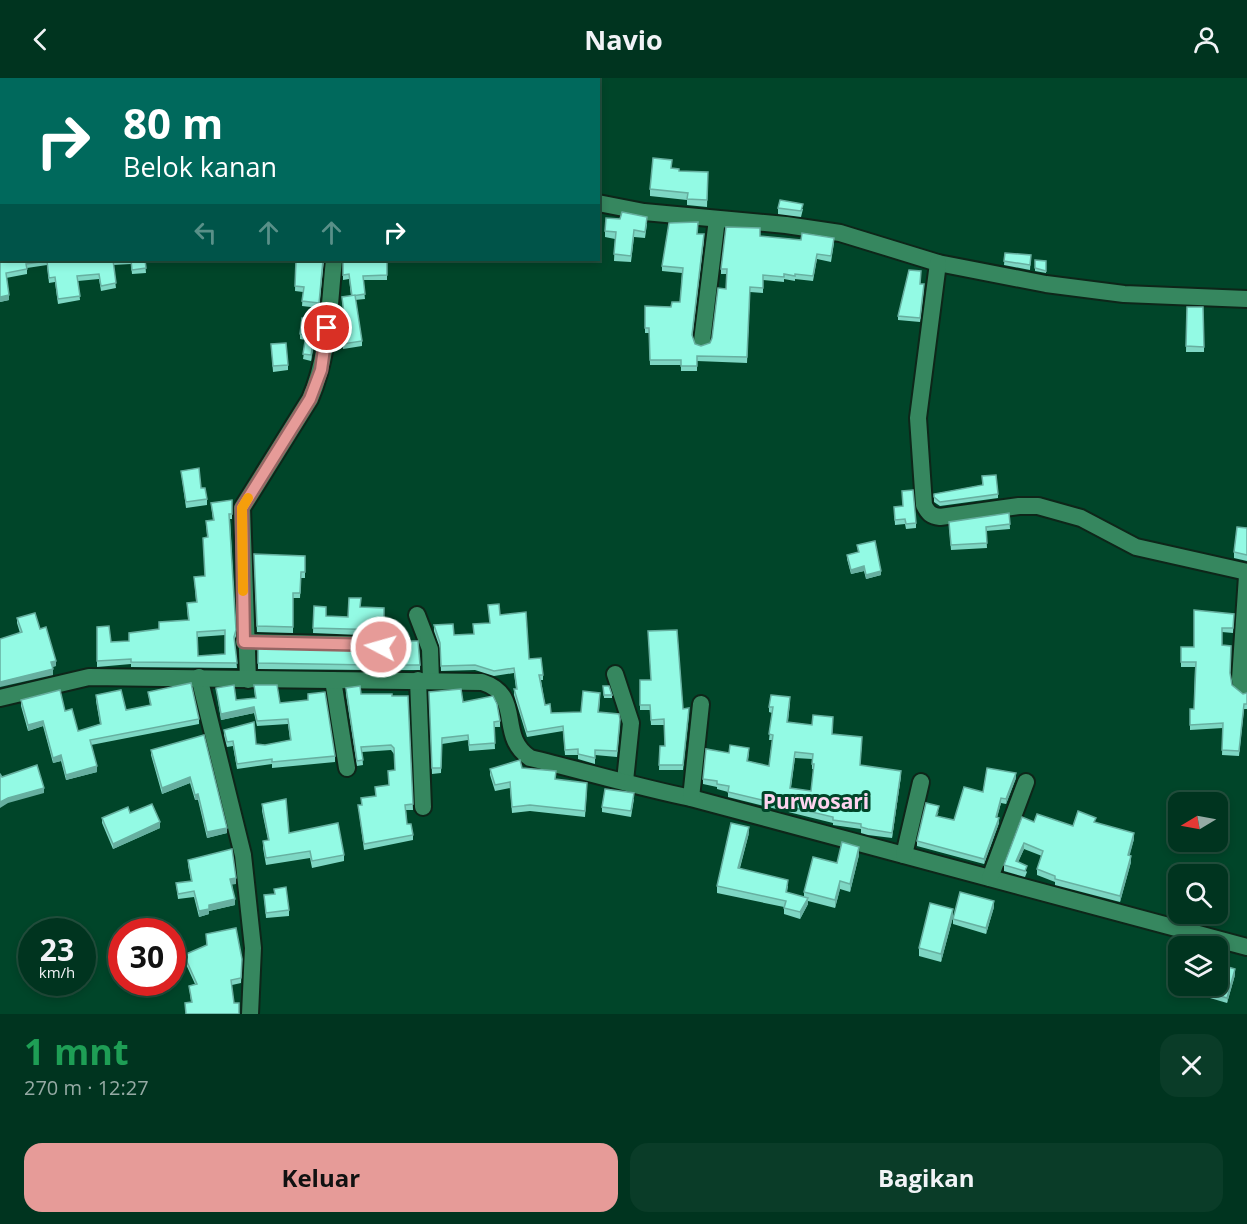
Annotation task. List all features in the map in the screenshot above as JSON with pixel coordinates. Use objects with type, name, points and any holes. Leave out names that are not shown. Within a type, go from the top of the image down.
[{"type":"street","points":[[600,203],[644,212],[840,233],[938,263],[1007,278],[1124,294],[1247,299]]},
{"type":"street","points":[[702,341],[717,219]]},
{"type":"street","points":[[248,680],[244,642],[242,508],[310,399],[316,385],[324,351],[334,261]]},
{"type":"street","points":[[938,263],[918,418],[924,505],[927,512],[932,516],[940,517],[1019,506],[1038,506],[1081,518],[1136,547],[1247,574],[1240,679],[1242,687],[1247,689]]},
{"type":"street","points":[[417,615],[430,649],[424,681],[423,807]]},
{"type":"street","points":[[244,642],[379,645],[382,650],[380,680]]},
{"type":"street","points":[[615,674],[632,723],[625,781]]},
{"type":"street","points":[[0,699],[89,677],[482,682],[497,687],[505,698],[514,742],[520,751],[530,758],[625,781],[642,788],[691,798],[1247,947]]},
{"type":"street","points":[[199,677],[243,855],[253,948],[250,1014]]},
{"type":"street","points":[[333,680],[348,768]]},
{"type":"street","points":[[691,798],[701,704]]},
{"type":"street","points":[[904,855],[921,782]]},
{"type":"street","points":[[990,878],[1026,782]]},
{"type":"building","points":[[653,158],[672,160],[671,168],[679,169],[679,171],[708,172],[707,200],[687,199],[688,193],[650,189]]},
{"type":"building","points":[[780,200],[803,204],[801,211],[778,208]]},
{"type":"building","points":[[622,212],[647,217],[645,232],[634,230],[631,256],[614,254],[616,232],[605,231],[606,218],[620,219]]},
{"type":"building","points":[[698,222],[697,234],[704,234],[692,335],[695,344],[701,346],[710,343],[712,338],[718,288],[726,289],[727,269],[721,269],[726,227],[760,228],[760,236],[801,240],[802,233],[834,238],[831,256],[817,254],[813,276],[763,275],[763,288],[750,287],[747,357],[697,356],[697,366],[681,366],[681,360],[650,360],[649,328],[645,328],[645,306],[671,307],[672,302],[680,302],[683,268],[662,266],[669,223]]},
{"type":"building","points":[[1005,253],[1031,255],[1030,265],[1004,261]]},
{"type":"building","points":[[1035,260],[1046,261],[1046,271],[1035,268]]},
{"type":"building","points":[[0,261],[47,261],[26,264],[27,269],[6,273],[9,295],[0,297]]},
{"type":"building","points":[[47,261],[113,261],[116,283],[101,286],[99,274],[77,276],[80,296],[58,299],[55,277],[49,278]]},
{"type":"building","points":[[131,261],[145,261],[146,268],[132,270]]},
{"type":"building","points":[[296,261],[323,261],[319,303],[302,301],[304,287],[295,286]]},
{"type":"building","points":[[343,261],[387,261],[387,275],[363,276],[365,294],[352,296],[349,274],[343,275]]},
{"type":"building","points":[[909,270],[921,271],[920,284],[924,284],[920,318],[898,316]]},
{"type":"building","points":[[355,295],[362,341],[343,344],[341,331],[346,330],[342,297]]},
{"type":"building","points":[[1187,307],[1203,307],[1204,347],[1186,346]]},
{"type":"building","points":[[302,318],[317,320],[311,355],[303,354],[306,335],[300,334]]},
{"type":"building","points":[[286,343],[288,365],[273,366],[271,344]]},
{"type":"building","points":[[199,468],[201,488],[205,488],[207,499],[186,502],[181,471]]},
{"type":"building","points":[[996,475],[998,494],[940,502],[934,497],[934,494],[983,485],[982,476]]},
{"type":"building","points":[[913,490],[916,523],[906,524],[905,519],[895,520],[894,507],[903,506],[902,491]]},
{"type":"building","points":[[232,500],[232,514],[229,514],[237,663],[131,662],[131,659],[97,661],[97,627],[109,626],[111,642],[129,641],[129,633],[159,629],[159,622],[189,620],[187,603],[197,602],[194,577],[205,576],[203,538],[208,537],[206,521],[214,520],[211,503]],"holes":[[[225,630],[225,654],[198,656],[197,632]]]},
{"type":"building","points":[[1009,513],[1010,524],[986,527],[987,543],[951,545],[949,522]]},
{"type":"building","points":[[1237,527],[1247,528],[1247,555],[1234,552]]},
{"type":"building","points":[[875,541],[881,571],[866,575],[864,566],[851,570],[847,555],[859,552],[857,545]]},
{"type":"building","points":[[254,554],[305,556],[305,572],[301,572],[300,593],[293,593],[293,627],[257,626]]},
{"type":"building","points":[[349,598],[361,598],[360,607],[384,608],[384,630],[313,628],[314,606],[326,607],[326,616],[348,617]]},
{"type":"building","points":[[499,604],[500,615],[526,612],[529,659],[541,658],[543,675],[539,675],[545,705],[550,704],[551,713],[581,712],[583,691],[600,693],[598,712],[619,714],[617,751],[595,750],[595,758],[578,754],[578,749],[565,750],[563,726],[527,732],[514,689],[517,689],[514,668],[494,671],[475,665],[441,666],[440,643],[434,625],[453,624],[454,635],[474,634],[473,624],[490,623],[488,605]]},
{"type":"building","points":[[1194,610],[1234,614],[1233,628],[1222,628],[1222,645],[1231,646],[1232,685],[1243,694],[1247,693],[1239,751],[1222,750],[1223,723],[1190,725],[1190,709],[1194,709],[1196,662],[1181,662],[1181,647],[1194,647]]},
{"type":"building","points":[[35,613],[40,629],[46,627],[56,661],[51,662],[53,669],[0,682],[0,639],[22,632],[17,618]]},
{"type":"building","points":[[677,630],[683,709],[689,708],[683,765],[659,765],[660,746],[665,746],[664,719],[651,720],[650,705],[640,705],[640,680],[651,680],[648,631]]},
{"type":"building","points":[[385,631],[400,632],[400,641],[418,641],[420,665],[392,665],[393,645]]},
{"type":"building","points":[[258,647],[372,650],[370,665],[258,663]]},
{"type":"building","points":[[191,683],[199,719],[90,740],[97,766],[66,775],[61,755],[53,758],[43,721],[28,725],[21,700],[60,690],[65,711],[72,709],[78,731],[101,724],[96,695],[121,690],[126,710],[151,705],[148,692]]},
{"type":"building","points":[[234,685],[236,700],[256,698],[254,685],[277,685],[280,703],[308,700],[308,694],[325,692],[335,756],[272,762],[272,759],[237,764],[233,741],[227,742],[224,730],[254,722],[256,744],[265,745],[291,740],[288,719],[257,721],[254,707],[221,714],[216,688]]},
{"type":"building","points":[[360,686],[361,694],[408,696],[413,804],[405,805],[407,824],[411,824],[413,835],[364,844],[358,805],[362,805],[361,798],[376,796],[375,787],[389,785],[388,771],[395,770],[394,748],[391,745],[361,747],[363,760],[357,761],[346,688]]},
{"type":"building","points":[[603,686],[609,686],[612,695],[604,695]]},
{"type":"building","points":[[461,689],[463,702],[493,696],[500,721],[494,722],[495,743],[469,745],[468,735],[442,738],[441,768],[432,768],[429,692]]},
{"type":"building","points":[[771,695],[790,697],[787,722],[812,725],[813,715],[833,717],[832,734],[862,737],[860,765],[901,771],[892,833],[868,829],[861,827],[861,824],[833,820],[833,817],[728,792],[729,786],[703,779],[706,749],[729,753],[730,745],[749,748],[747,761],[769,766],[773,735],[769,734],[773,707],[769,707]],"holes":[[[795,752],[813,754],[811,791],[790,788]]]},
{"type":"building","points":[[204,735],[227,828],[207,832],[198,794],[195,795],[190,777],[162,788],[151,750]]},
{"type":"building","points":[[520,760],[522,768],[556,771],[555,779],[587,783],[585,811],[530,805],[512,807],[510,782],[495,785],[490,769]]},
{"type":"building","points":[[37,765],[44,788],[0,802],[0,774],[2,777]]},
{"type":"building","points":[[987,768],[1016,773],[1006,799],[1001,798],[996,817],[999,818],[984,859],[917,841],[926,803],[939,806],[936,816],[954,820],[964,787],[983,792]]},
{"type":"building","points":[[605,789],[634,793],[631,811],[602,807]]},
{"type":"building","points":[[286,799],[289,833],[338,823],[344,855],[312,861],[310,851],[266,858],[263,841],[269,840],[262,804]]},
{"type":"building","points":[[152,804],[160,822],[113,844],[102,818],[128,807],[130,813]]},
{"type":"building","points":[[1078,811],[1096,818],[1094,822],[1134,833],[1128,855],[1131,856],[1120,896],[1055,879],[1055,876],[1037,869],[1043,851],[1024,843],[1016,861],[1027,866],[1025,871],[1004,865],[1022,817],[1034,822],[1037,814],[1073,826]]},
{"type":"building","points":[[731,823],[749,827],[738,868],[788,880],[786,892],[808,898],[800,912],[784,908],[786,901],[717,886]]},
{"type":"building","points":[[842,842],[859,847],[850,884],[840,881],[835,900],[804,892],[813,857],[837,863]]},
{"type":"building","points":[[232,849],[236,878],[230,879],[235,899],[209,905],[209,909],[199,911],[194,891],[178,894],[176,883],[192,881],[188,860]]},
{"type":"building","points":[[286,887],[289,910],[266,913],[264,895],[275,894],[274,889]]},
{"type":"building","points":[[960,892],[994,901],[986,928],[953,919]]},
{"type":"building","points":[[930,903],[953,909],[941,954],[919,948]]},
{"type":"building","points":[[236,928],[242,959],[241,978],[231,980],[234,1003],[239,1003],[239,1014],[186,1014],[185,1003],[192,1002],[189,986],[197,984],[186,959],[186,954],[207,945],[206,934]]},
{"type":"building","points":[[1228,967],[1235,969],[1228,994]]},
{"type":"slow traffic","points":[[243,591],[242,508],[248,498]]},
{"type":"district","name":"Purwosari","points":[[816,801]]},
{"type":"route","points":[[327,328],[321,370],[310,399],[242,508],[244,642],[379,645],[381,647]]}]
